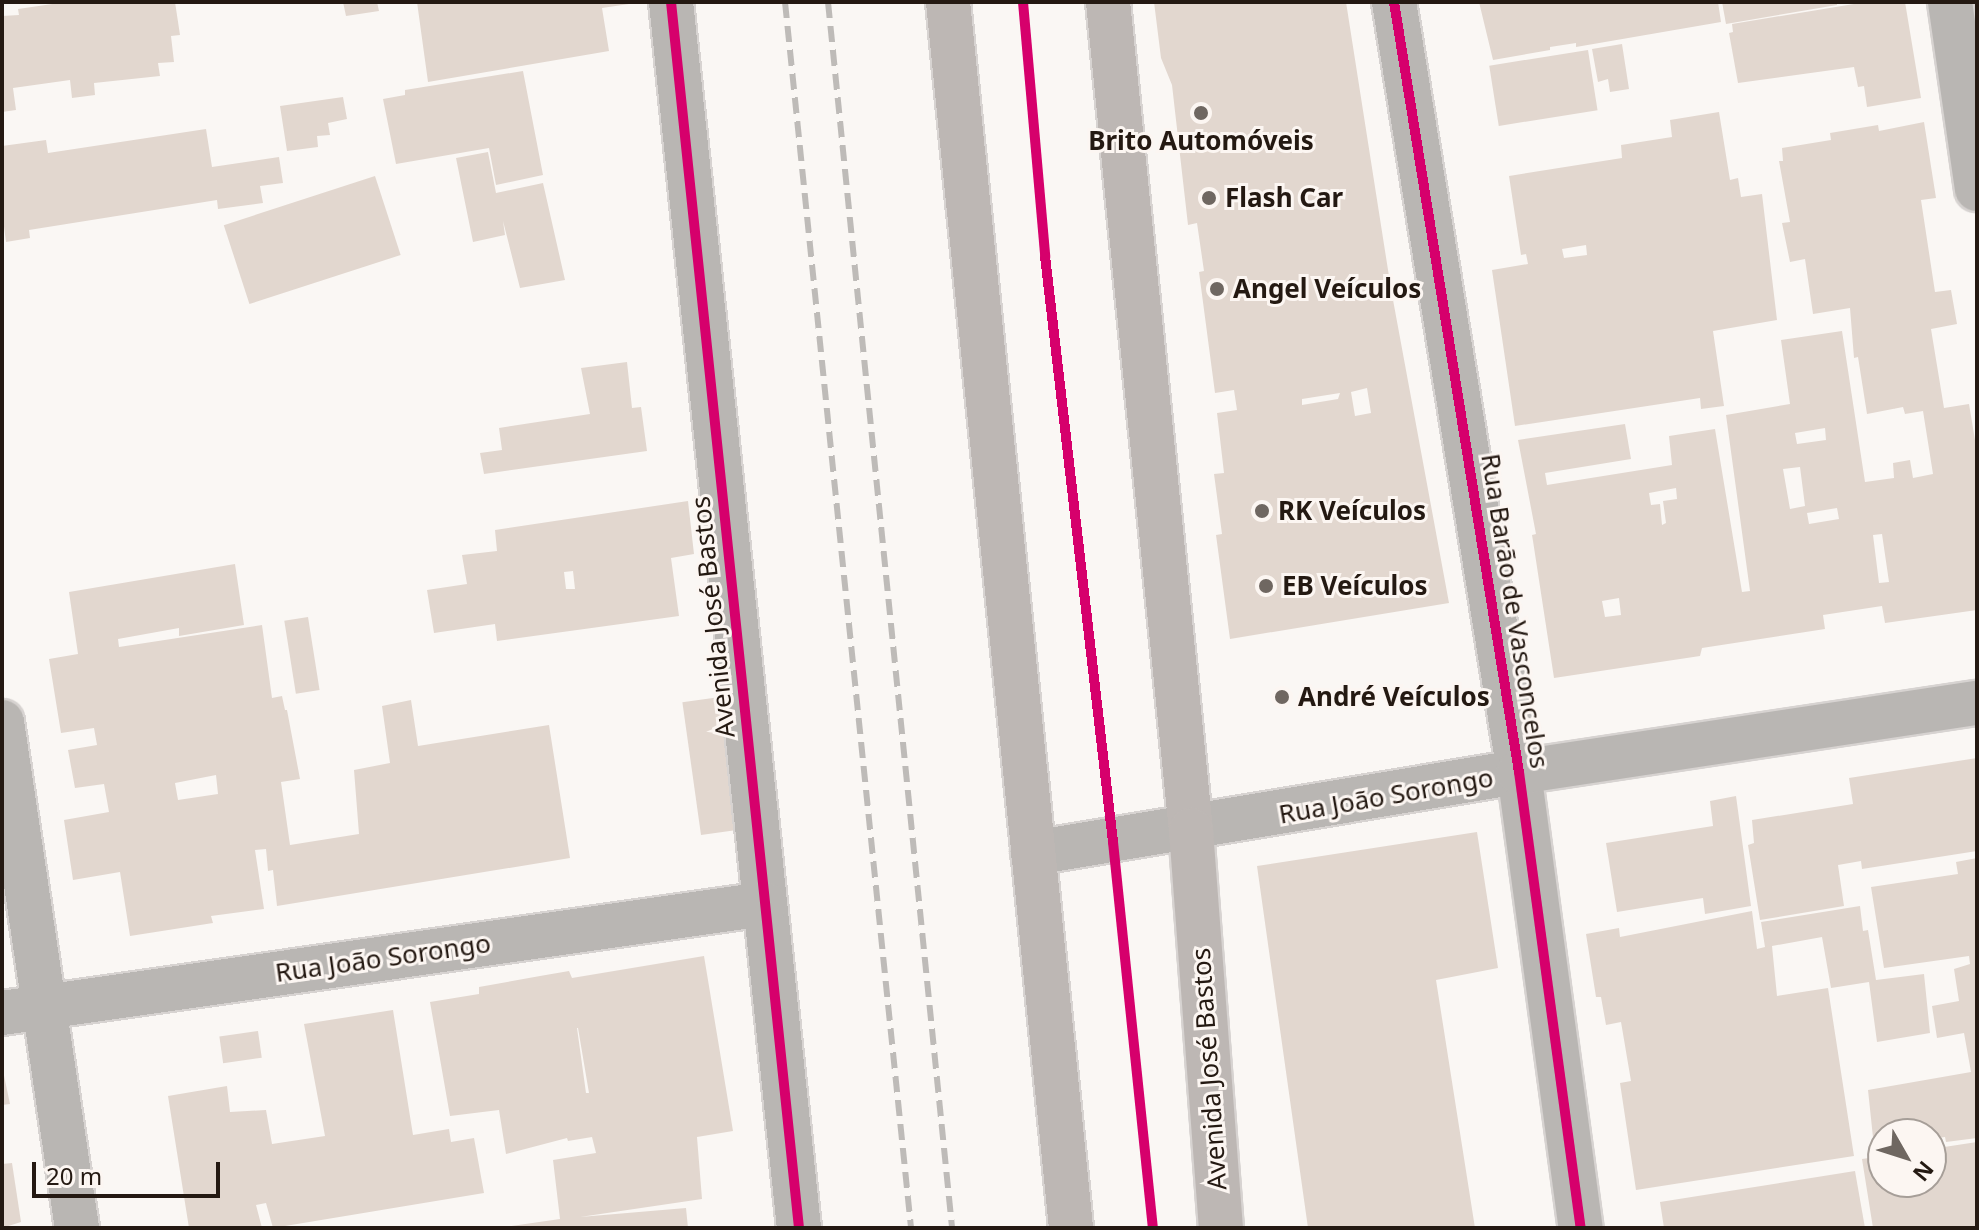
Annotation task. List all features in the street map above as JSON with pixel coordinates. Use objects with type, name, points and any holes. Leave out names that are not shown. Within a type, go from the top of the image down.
[{"type":"main road","points":[[948,2],[1071,1228]]},
{"type":"main road","name":"Avenida José Bastos","points":[[1108,2],[1191,830],[1221,1228]]},
{"type":"street","name":"Avenida José Bastos","points":[[671,2],[799,1228]]},
{"type":"street","name":"Rua Barão de Vasconcelos","points":[[1394,2],[1519,772],[1581,1228]]},
{"type":"street","points":[[1950,2],[1977,189]]},
{"type":"street","name":"Rua João Sorongo","points":[[1033,853],[1191,830],[1519,772],[1977,703]]},
{"type":"street","points":[[2,722],[77,1228]]},
{"type":"street","name":"Rua João Sorongo","points":[[2,1013],[764,904]]},
{"type":"building","points":[[66,2],[175,2],[180,35],[171,36],[174,62],[158,63],[160,76],[94,83],[95,95],[72,98],[70,80],[13,88],[16,110],[2,112],[2,16],[19,15],[18,9]]},
{"type":"building","points":[[343,2],[377,2],[379,11],[346,16]]},
{"type":"building","points":[[417,2],[629,4],[602,8],[609,51],[428,82]]},
{"type":"building","points":[[1154,2],[1346,2],[1391,289],[1449,603],[1230,639],[1216,535],[1222,534],[1214,474],[1224,473],[1217,413],[1237,410],[1234,390],[1215,393],[1199,272],[1204,271],[1197,223],[1188,225],[1172,85],[1161,58]],"holes":[[[1367,388],[1371,413],[1355,416],[1351,392]],[[1340,393],[1338,399],[1302,405],[1302,399]]]},
{"type":"building","points":[[1479,2],[1718,2],[1721,22],[1576,47],[1576,43],[1550,47],[1550,50],[1493,60]]},
{"type":"building","points":[[1722,2],[1837,2],[1837,5],[1726,24]]},
{"type":"building","points":[[1866,2],[1905,2],[1921,98],[1867,107],[1864,86],[1858,87],[1854,67],[1738,83],[1729,33],[1733,32],[1732,24]]},
{"type":"building","points":[[1622,44],[1629,89],[1610,92],[1608,79],[1598,82],[1592,49]]},
{"type":"building","points":[[1588,50],[1598,110],[1499,126],[1489,66]]},
{"type":"building","points":[[523,71],[543,175],[496,185],[489,148],[396,164],[383,99],[405,95],[405,90]]},
{"type":"building","points":[[343,97],[347,119],[328,123],[330,135],[317,136],[318,147],[287,151],[280,106]]},
{"type":"building","points":[[1719,112],[1730,180],[1738,178],[1741,197],[1762,194],[1777,320],[1713,331],[1724,406],[1701,409],[1700,398],[1515,426],[1492,270],[1528,264],[1526,254],[1521,255],[1509,176],[1622,158],[1621,145],[1672,137],[1670,120]],"holes":[[[1586,245],[1587,255],[1564,258],[1562,249]]]},
{"type":"building","points":[[1924,122],[1936,198],[1921,200],[1935,292],[1951,290],[1957,324],[1931,329],[1944,408],[1969,404],[1977,452],[1977,610],[1885,623],[1882,606],[1823,615],[1825,629],[1702,648],[1700,656],[1554,678],[1532,535],[1536,534],[1518,440],[1625,424],[1631,459],[1545,473],[1547,485],[1672,465],[1669,436],[1715,429],[1742,592],[1750,591],[1726,415],[1790,404],[1781,340],[1842,331],[1865,482],[1894,478],[1893,463],[1910,460],[1913,478],[1933,474],[1923,411],[1905,414],[1903,407],[1867,414],[1858,357],[1854,358],[1850,308],[1813,314],[1805,259],[1790,262],[1782,223],[1790,222],[1779,161],[1783,161],[1782,148],[1831,140],[1830,133],[1878,125],[1879,131]],"holes":[[[1825,428],[1826,440],[1797,444],[1795,433]],[[1800,467],[1805,506],[1790,509],[1783,469]],[[1676,488],[1677,499],[1663,501],[1666,523],[1662,525],[1660,504],[1651,505],[1649,493]],[[1837,508],[1839,519],[1809,524],[1807,513]],[[1882,534],[1889,582],[1879,583],[1873,535]],[[1619,598],[1621,615],[1605,617],[1602,601]]]},
{"type":"building","points":[[206,129],[212,167],[279,157],[283,183],[260,186],[263,203],[218,209],[217,200],[29,230],[30,238],[6,242],[2,211],[2,146],[46,140],[48,153]]},
{"type":"building","points":[[488,152],[496,193],[543,183],[565,280],[520,288],[503,221],[505,235],[473,242],[456,158]]},
{"type":"building","points":[[375,176],[401,255],[249,304],[224,225]]},
{"type":"building","points":[[627,362],[632,408],[641,407],[647,451],[484,474],[480,453],[502,450],[499,428],[590,414],[581,368]]},
{"type":"building","points":[[688,501],[694,554],[671,558],[679,616],[497,641],[495,624],[434,633],[427,590],[467,584],[462,555],[497,551],[495,530]],"holes":[[[573,571],[575,589],[566,589],[564,572]]]},
{"type":"building","points":[[235,564],[244,625],[179,636],[179,628],[118,639],[119,647],[262,625],[272,698],[282,696],[287,710],[300,779],[281,782],[290,845],[359,834],[354,770],[390,763],[382,706],[411,700],[418,746],[549,725],[570,858],[277,906],[273,870],[268,871],[266,849],[255,850],[264,909],[211,916],[213,923],[130,936],[120,872],[73,880],[64,820],[109,812],[104,784],[75,788],[68,750],[97,745],[94,728],[61,733],[49,659],[78,654],[69,592]],"holes":[[[216,775],[218,794],[178,800],[175,783]]]},
{"type":"building","points":[[308,617],[320,690],[296,694],[284,621]]},
{"type":"building","points":[[720,697],[739,830],[701,835],[682,702]]},
{"type":"building","points":[[1977,758],[1977,851],[1862,869],[1861,861],[1838,865],[1844,906],[1760,920],[1748,845],[1754,843],[1752,820],[1853,804],[1849,778]]},
{"type":"building","points":[[1736,796],[1751,906],[1705,914],[1703,898],[1617,912],[1606,843],[1713,826],[1710,801]]},
{"type":"building","points":[[1477,832],[1498,968],[1436,980],[1475,1228],[1308,1228],[1257,866]]},
{"type":"building","points":[[1977,858],[1977,1138],[1947,1142],[1947,1118],[1871,1118],[1868,1090],[1971,1072],[1964,1033],[1937,1038],[1932,1006],[1959,1001],[1954,969],[1970,964],[1969,956],[1884,968],[1871,887],[1958,874],[1956,862]]},
{"type":"building","points":[[1860,906],[1863,931],[1868,930],[1876,980],[1924,974],[1930,1033],[1877,1042],[1869,982],[1831,988],[1822,937],[1772,946],[1777,996],[1828,988],[1854,1156],[1636,1190],[1620,1083],[1631,1081],[1621,1022],[1606,1025],[1601,997],[1596,997],[1586,934],[1619,928],[1620,937],[1752,911],[1757,949],[1765,947],[1761,922]]},
{"type":"building","points":[[704,956],[733,1131],[697,1137],[702,1199],[580,1217],[686,1208],[688,1228],[498,1228],[560,1219],[553,1160],[596,1153],[592,1137],[568,1141],[567,1138],[506,1154],[499,1110],[450,1116],[430,1002],[479,994],[479,987],[569,971],[572,978]],"holes":[[[578,1028],[589,1093],[586,1093]]]},
{"type":"building","points":[[393,1010],[413,1135],[449,1129],[451,1142],[474,1138],[484,1193],[273,1228],[266,1203],[256,1205],[262,1228],[189,1228],[168,1096],[227,1086],[230,1112],[266,1110],[272,1144],[325,1136],[304,1024]]},
{"type":"building","points":[[258,1031],[262,1058],[223,1063],[219,1036]]},
{"type":"building","points":[[2,1066],[10,1104],[2,1105]]},
{"type":"building","points":[[1977,1142],[1977,1228],[1873,1228],[1868,1198],[1947,1198],[1947,1147]]},
{"type":"building","points":[[1867,1158],[1867,1190],[1862,1159]]},
{"type":"building","points":[[12,1163],[21,1222],[2,1228],[2,1164]]},
{"type":"building","points":[[1855,1171],[1865,1228],[1664,1228],[1660,1202]]},
{"type":"railway","points":[[785,2],[911,1228]]},
{"type":"railway","points":[[828,2],[952,1228]]},
{"type":"cycle path","points":[[671,2],[799,1228]]},
{"type":"cycle path","points":[[1023,2],[1045,256],[1113,842],[1153,1228]]},
{"type":"cycle path","points":[[1394,2],[1519,772],[1581,1228]]},
{"type":"place","name":"Brito Automóveis","points":[[1201,113]]},
{"type":"place","name":"Flash Car","points":[[1209,198]]},
{"type":"place","name":"Angel Veículos","points":[[1217,289]]},
{"type":"place","name":"RK Veículos","points":[[1262,511]]},
{"type":"place","name":"EB Veículos","points":[[1266,586]]},
{"type":"place","name":"André Veículos","points":[[1282,697]]}]
